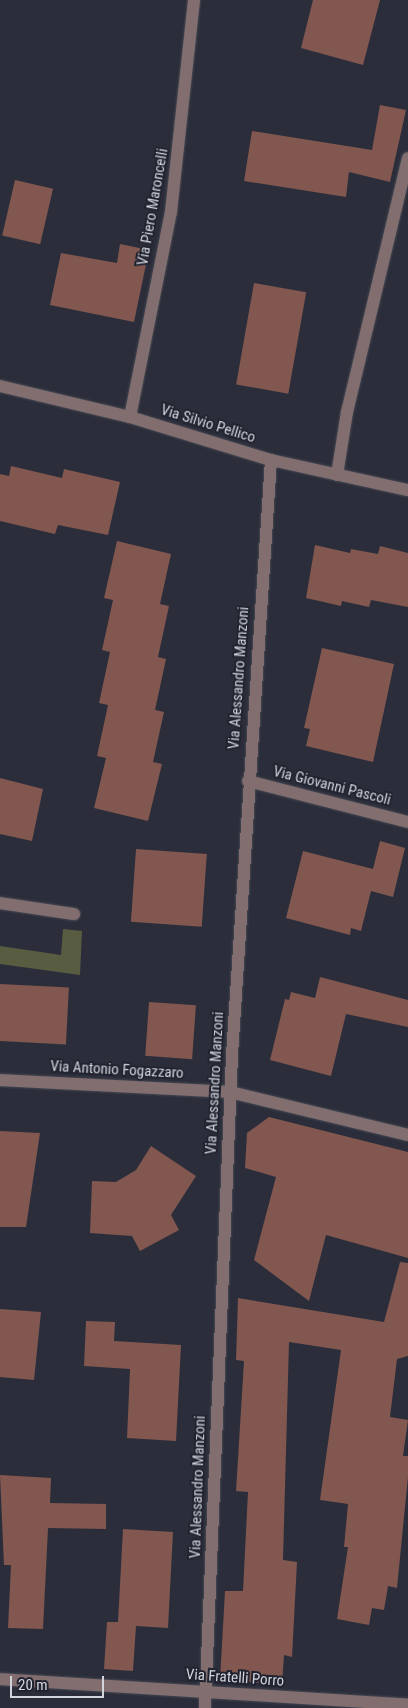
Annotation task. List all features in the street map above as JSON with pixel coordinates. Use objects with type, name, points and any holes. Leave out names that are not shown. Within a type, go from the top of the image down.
[{"type":"street","name":"Via Piero Maroncelli","points":[[130,417],[171,212],[194,0]]},
{"type":"street","points":[[336,475],[347,412],[408,158]]},
{"type":"street","name":"Via Silvio Pellico","points":[[0,386],[130,417],[272,460],[408,490]]},
{"type":"street","name":"Via Alessandro Manzoni","points":[[205,1708],[230,1092],[248,781],[272,460]]},
{"type":"street","name":"Via Giovanni Pascoli","points":[[248,781],[408,822]]},
{"type":"street","points":[[0,904],[74,914]]},
{"type":"street","name":"Via Antonio Fogazzaro","points":[[0,1080],[230,1092],[408,1135]]},
{"type":"street","name":"Via Fratelli Porro","points":[[0,1679],[408,1705]]},
{"type":"green space","points":[[63,929],[82,931],[80,975],[0,964],[0,946],[61,955]]},
{"type":"building","points":[[313,0],[380,0],[363,65],[301,48]]},
{"type":"building","points":[[380,105],[406,110],[390,182],[349,172],[346,197],[244,181],[252,131],[372,150]]},
{"type":"building","points":[[15,180],[53,189],[40,244],[2,236]]},
{"type":"building","points":[[120,244],[149,250],[134,322],[50,305],[61,253],[117,263]]},
{"type":"building","points":[[254,283],[306,292],[288,394],[236,384]]},
{"type":"building","points":[[11,466],[62,478],[64,469],[120,482],[108,535],[58,525],[55,534],[0,521],[0,474],[9,476]]},
{"type":"building","points":[[117,541],[171,554],[160,604],[169,606],[158,657],[166,659],[155,710],[164,712],[153,762],[162,764],[148,821],[94,808],[106,758],[97,756],[108,705],[99,703],[110,652],[102,650],[113,600],[104,598]]},
{"type":"building","points":[[315,545],[350,553],[351,549],[378,554],[380,546],[408,553],[408,607],[371,600],[369,607],[342,601],[341,606],[306,598]]},
{"type":"building","points":[[322,648],[394,664],[373,762],[306,746],[310,729],[304,728]]},
{"type":"building","points":[[0,778],[43,789],[32,841],[0,834]]},
{"type":"building","points":[[380,841],[405,848],[393,897],[371,891],[361,931],[351,928],[350,935],[286,918],[303,851],[373,869]]},
{"type":"building","points":[[136,849],[207,854],[202,927],[131,922]]},
{"type":"building","points":[[320,977],[408,1000],[408,1027],[346,1014],[331,1076],[270,1060],[285,999],[289,1000],[291,992],[315,998]]},
{"type":"building","points":[[0,984],[69,988],[66,1045],[0,1041]]},
{"type":"building","points":[[149,1002],[196,1005],[192,1059],[145,1056]]},
{"type":"building","points":[[269,1117],[408,1152],[408,1258],[326,1235],[309,1301],[254,1260],[276,1177],[245,1168],[247,1133]]},
{"type":"building","points":[[0,1131],[40,1133],[26,1227],[0,1227]]},
{"type":"building","points":[[151,1146],[196,1176],[171,1215],[179,1230],[140,1251],[132,1236],[90,1233],[92,1181],[116,1182],[136,1170]]},
{"type":"building","points":[[400,1262],[408,1263],[408,1356],[397,1359],[390,1417],[408,1420],[403,1456],[408,1456],[408,1477],[397,1588],[388,1586],[384,1610],[372,1608],[369,1625],[337,1619],[348,1547],[344,1547],[348,1504],[320,1500],[341,1350],[289,1342],[283,1560],[297,1562],[292,1657],[284,1655],[282,1684],[220,1680],[225,1591],[243,1591],[248,1492],[236,1491],[244,1361],[236,1360],[238,1298],[384,1322]]},
{"type":"building","points":[[0,1309],[41,1312],[34,1380],[0,1377]]},
{"type":"building","points":[[86,1321],[115,1322],[114,1341],[181,1345],[176,1441],[127,1438],[130,1369],[84,1366]]},
{"type":"building","points":[[0,1475],[51,1478],[50,1503],[106,1504],[106,1529],[48,1528],[43,1629],[8,1628],[11,1565],[4,1565]]},
{"type":"building","points":[[123,1529],[173,1532],[168,1628],[136,1626],[133,1671],[104,1669],[107,1622],[118,1622]]}]
